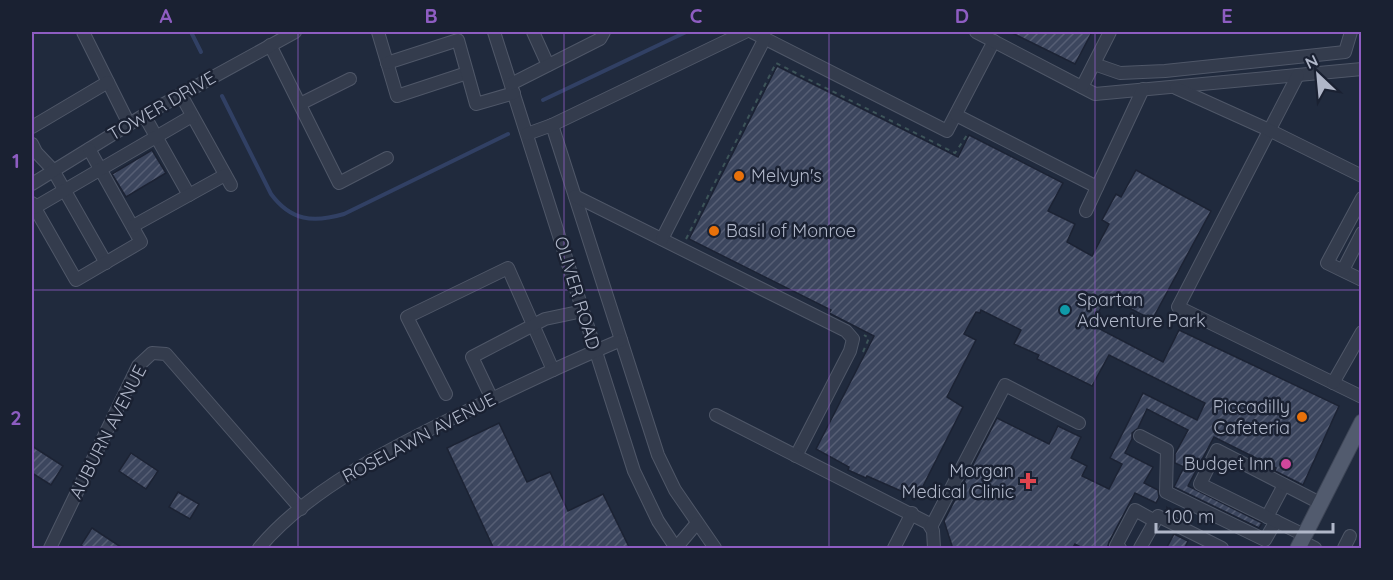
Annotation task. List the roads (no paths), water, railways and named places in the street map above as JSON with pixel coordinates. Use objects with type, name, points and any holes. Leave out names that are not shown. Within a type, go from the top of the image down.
[{"type":"main road","points":[[1301,542],[1362,422]]},
{"type":"street","points":[[83,32],[129,124]]},
{"type":"street","name":"TOWER DRIVE","points":[[32,184],[129,124],[295,32]]},
{"type":"street","points":[[378,32],[397,96],[467,73]]},
{"type":"street","name":"OLIVER ROAD","points":[[494,32],[634,471],[658,521],[676,548]]},
{"type":"street","points":[[532,32],[549,65]]},
{"type":"street","points":[[387,63],[458,40],[476,104],[512,88],[549,65],[600,39],[604,32]]},
{"type":"street","points":[[527,134],[552,125],[745,32]]},
{"type":"street","points":[[752,32],[947,131],[994,41]]},
{"type":"street","points":[[976,32],[1095,94],[1362,69]]},
{"type":"street","points":[[1082,87],[1110,32]]},
{"type":"street","points":[[1094,64],[1120,73],[1168,71],[1345,52],[1351,32]]},
{"type":"street","points":[[662,239],[765,38]]},
{"type":"street","points":[[270,45],[339,183],[387,158]]},
{"type":"street","points":[[1302,57],[1300,75],[1269,130],[1178,307],[1362,397]]},
{"type":"street","points":[[1168,71],[1171,87]]},
{"type":"street","points":[[300,104],[350,79]]},
{"type":"street","points":[[32,127],[108,82]]},
{"type":"street","points":[[1171,87],[1269,130],[1362,176]]},
{"type":"street","points":[[1086,211],[1143,89]]},
{"type":"street","points":[[133,226],[189,195],[228,180],[181,95]]},
{"type":"street","points":[[956,115],[1097,187]]},
{"type":"street","points":[[144,116],[189,195]]},
{"type":"street","points":[[89,148],[101,170],[133,226],[141,242],[76,280],[33,206],[65,191],[101,170],[156,137],[192,116]]},
{"type":"street","points":[[552,125],[658,455],[675,490],[715,549]]},
{"type":"street","points":[[32,144],[36,152],[53,170],[106,263]]},
{"type":"street","points":[[575,196],[846,331],[853,339],[850,351],[796,456]]},
{"type":"street","points":[[1362,198],[1328,263],[1362,280]]},
{"type":"street","points":[[1343,270],[1362,232]]},
{"type":"street","points":[[446,394],[407,317],[508,268],[554,370]]},
{"type":"street","points":[[492,399],[472,357],[545,319],[583,311]]},
{"type":"street","points":[[1333,383],[1362,332]]},
{"type":"street","name":"ROSELAWN AVENUE","points":[[259,549],[271,534],[342,478],[412,438],[621,340]]},
{"type":"street","name":"AUBURN AVENUE","points":[[50,549],[138,366],[152,353],[166,354],[301,509]]},
{"type":"street","points":[[931,527],[1005,385],[1079,423]]},
{"type":"street","points":[[716,415],[912,513],[931,527],[934,549]]},
{"type":"street","points":[[1140,436],[1167,450],[1166,492],[1265,540],[1284,484]]},
{"type":"street","points":[[1316,549],[1301,542],[1271,519],[1200,484],[1217,450],[1320,503]]},
{"type":"street","points":[[1120,549],[1116,546],[1135,510],[1155,521]]},
{"type":"street","points":[[894,549],[912,513]]},
{"type":"street","points":[[1140,549],[1158,516],[1222,549]]},
{"type":"street","points":[[676,548],[697,523]]},
{"type":"street","points":[[1344,549],[1350,536]]},
{"type":"waterway","points":[[191,32],[201,52]]},
{"type":"waterway","points":[[543,100],[686,32]]},
{"type":"waterway","points":[[222,96],[271,194],[286,210],[303,218],[313,219],[344,214],[508,134]]},
{"type":"place","name":"Melvyn's","points":[[739,176]]},
{"type":"place","name":"Basil of Monroe","points":[[714,231]]},
{"type":"place","name":"Spartan Adventure Park","points":[[1065,310]]},
{"type":"place","name":"Piccadilly Cafeteria","points":[[1302,417]]},
{"type":"place","name":"Budget Inn","points":[[1286,464]]},
{"type":"place","name":"Morgan Medical Clinic","points":[[1028,481]]}]
